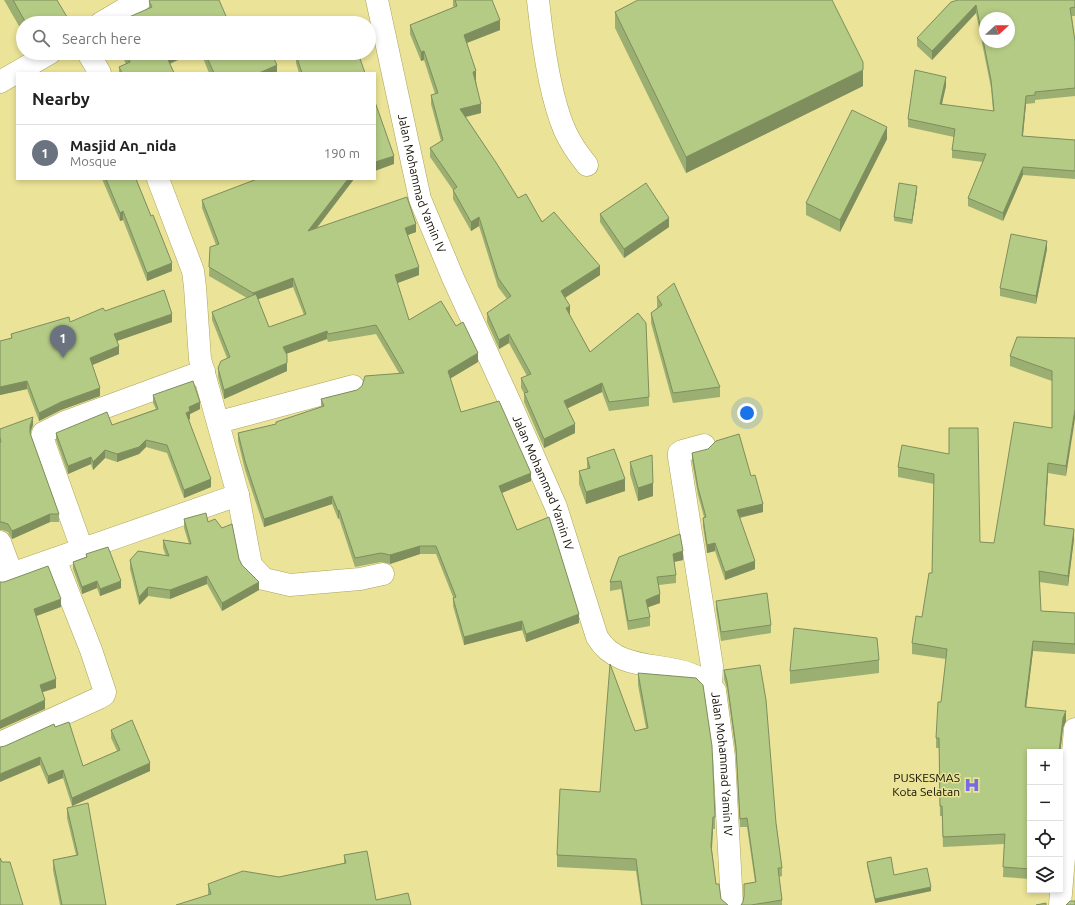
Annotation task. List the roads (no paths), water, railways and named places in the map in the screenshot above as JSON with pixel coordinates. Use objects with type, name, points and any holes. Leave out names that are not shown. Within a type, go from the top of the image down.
[{"type":"street","points":[[113,16],[140,0]]},
{"type":"street","name":"Jalan Mohammad Yamin IV","points":[[377,0],[420,200],[452,278],[512,407],[556,507],[597,637],[606,651],[619,659],[696,675],[715,690],[724,757],[732,905]]},
{"type":"street","points":[[538,0],[552,87],[563,124],[576,151],[587,165]]},
{"type":"street","points":[[17,72],[38,60]]},
{"type":"street","points":[[92,60],[99,72]]},
{"type":"street","points":[[0,82],[16,73]]},
{"type":"street","points":[[158,180],[193,271],[196,287],[200,359],[219,422],[238,495],[251,565],[264,578],[290,585],[360,579],[384,574]]},
{"type":"street","points":[[82,549],[42,433],[66,422],[204,371]]},
{"type":"street","points":[[219,422],[353,386]]},
{"type":"street","points":[[704,445],[682,451],[679,453],[679,457],[712,666],[711,687]]},
{"type":"street","points":[[0,542],[6,576],[238,495]]},
{"type":"street","points":[[0,743],[99,698],[106,692],[94,657],[54,559]]},
{"type":"street","points":[[1060,905],[1075,729]]},
{"type":"place","name":"Masjid An_nida","points":[[63,358]]},
{"type":"place","name":"PUSKESMAS Kota Selatan","points":[[972,785]]}]
